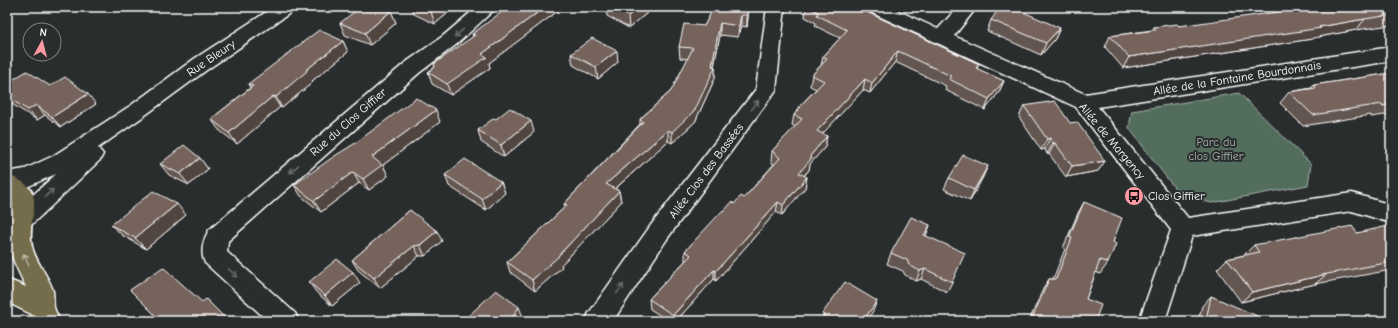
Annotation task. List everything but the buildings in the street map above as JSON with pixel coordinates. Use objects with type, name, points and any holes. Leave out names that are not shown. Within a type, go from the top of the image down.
[{"type":"main road","points":[[7,184],[19,191],[24,200],[24,212],[16,229],[20,247],[40,292],[44,314]]},
{"type":"main road","points":[[7,290],[44,314]]},
{"type":"street","name":"Rue Bleury","points":[[7,181],[29,177],[50,168],[137,111],[169,86],[286,7]]},
{"type":"street","name":"Rue du Clos Giffier","points":[[286,321],[214,256],[217,237],[412,68],[450,40],[488,7]]},
{"type":"street","name":"Allée Clos des Bassées","points":[[598,321],[659,232],[766,90],[776,7]]},
{"type":"street","name":"Allée de Margency","points":[[874,7],[1083,102],[1183,228]]},
{"type":"street","points":[[941,38],[968,7]]},
{"type":"street","name":"Allée de la Fontaine Bourdonnais","points":[[1083,102],[1391,54]]},
{"type":"street","name":"Rue Bleury","points":[[16,229],[137,111]]},
{"type":"street","points":[[1152,321],[1183,228],[1352,202],[1391,214]]},
{"type":"green space","name":"Parc du clos Giffier","points":[[1239,93],[1311,164],[1308,185],[1211,203],[1179,194],[1129,128],[1132,111]]},
{"type":"place","name":"Clos Giffier","points":[[1134,196]]}]
